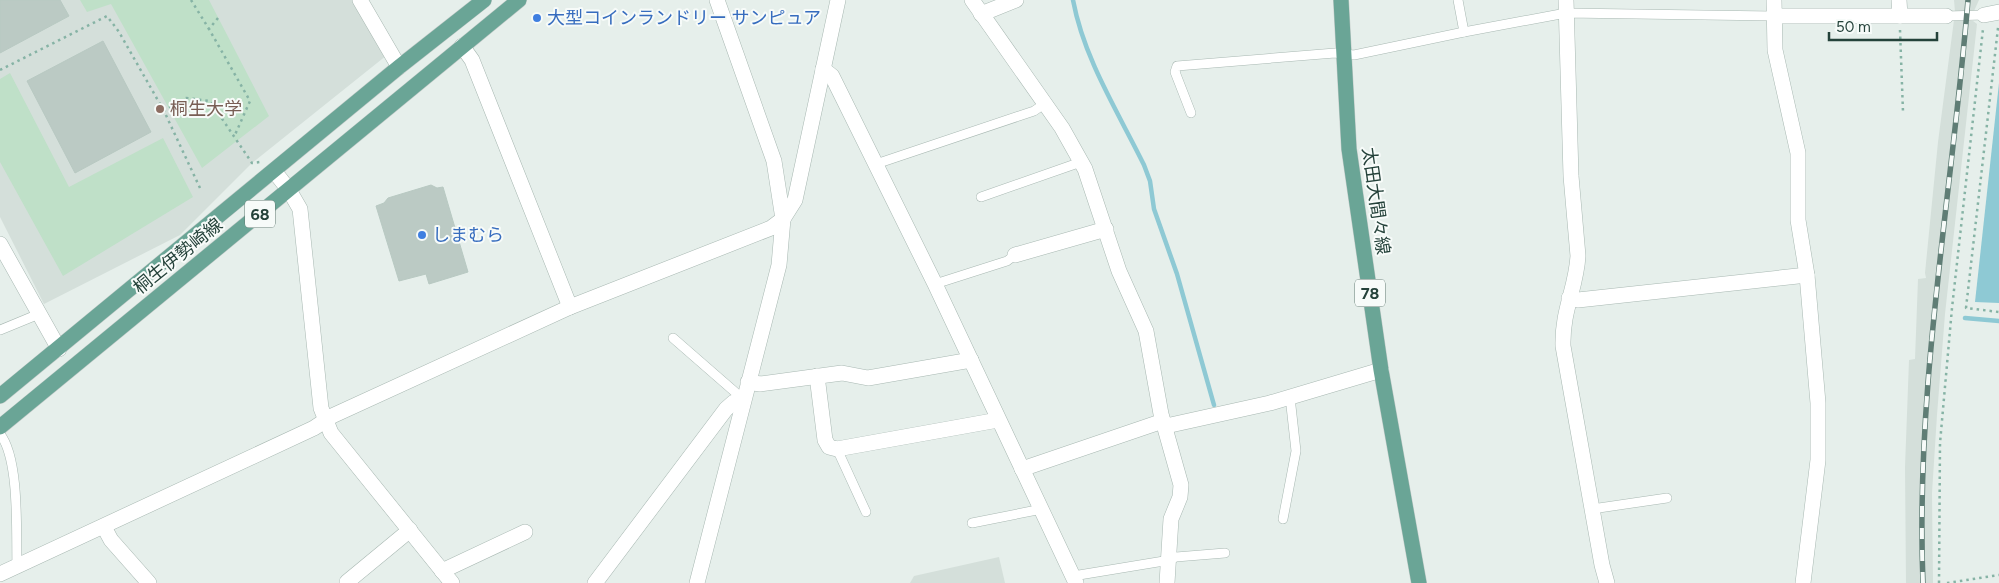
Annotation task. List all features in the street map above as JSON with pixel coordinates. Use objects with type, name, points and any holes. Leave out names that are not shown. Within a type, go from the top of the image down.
[{"type":"main road","name":"桐生伊勢崎線","points":[[0,396],[59,349],[270,166],[484,0]]},
{"type":"main road","name":"桐生伊勢崎線","points":[[0,427],[519,0]]},
{"type":"main road","name":"太田大間々線","points":[[1341,0],[1349,149],[1381,370],[1419,583]]},
{"type":"street","points":[[360,0],[399,67]]},
{"type":"street","points":[[697,583],[778,265],[783,219],[774,161],[717,0]]},
{"type":"street","points":[[0,574],[406,381],[570,306],[771,228],[783,219],[795,200],[838,0]]},
{"type":"street","points":[[972,0],[1044,104],[1081,162],[1106,228],[1119,271],[1146,331],[1164,424],[1181,485],[1180,497],[1171,519],[1170,560],[1167,583]]},
{"type":"street","points":[[981,14],[1016,0]]},
{"type":"street","points":[[1774,0],[1773,16],[1776,57],[1798,153],[1798,220],[1807,275],[1820,432],[1803,583]]},
{"type":"street","points":[[1899,0],[1900,16]]},
{"type":"street","points":[[1566,7],[1571,176],[1578,256],[1577,268],[1562,326],[1563,346],[1607,583]]},
{"type":"street","points":[[1984,15],[1999,12]]},
{"type":"street","points":[[1773,16],[1946,16]]},
{"type":"street","points":[[462,46],[472,60],[570,306]]},
{"type":"street","points":[[823,69],[832,76],[936,284],[998,420],[1075,579]]},
{"type":"street","points":[[270,166],[289,190],[300,209],[320,408],[325,421],[331,433],[452,583]]},
{"type":"street","points":[[1015,255],[1106,228]]},
{"type":"street","points":[[0,244],[59,349]]},
{"type":"street","points":[[1569,298],[1578,300],[1807,275]]},
{"type":"street","points":[[748,382],[760,384],[842,373],[868,378],[970,360]]},
{"type":"street","points":[[1022,469],[1164,424],[1290,397],[1381,370]]},
{"type":"street","points":[[817,376],[825,440],[829,447],[837,449],[998,420]]},
{"type":"street","points":[[595,583],[726,409],[734,402],[743,399]]},
{"type":"street","points":[[104,526],[111,540],[150,583]]},
{"type":"street","points":[[347,582],[410,530]]},
{"type":"street","points":[[442,571],[525,532]]},
{"type":"street","points":[[14,583],[17,567]]},
{"type":"lane","points":[[1458,0],[1464,32]]},
{"type":"lane","points":[[1191,113],[1175,72],[1177,66],[1335,53],[1343,56],[1354,55],[1464,32],[1566,7],[1773,16]]},
{"type":"lane","points":[[1946,16],[1984,15]]},
{"type":"lane","points":[[876,164],[1034,110],[1044,104]]},
{"type":"lane","points":[[981,197],[1081,162]]},
{"type":"lane","points":[[936,284],[1008,261],[1015,255]]},
{"type":"lane","points":[[0,330],[39,314]]},
{"type":"lane","points":[[673,338],[743,399]]},
{"type":"lane","points":[[1283,519],[1296,451],[1290,397]]},
{"type":"lane","points":[[0,434],[7,442],[14,485],[17,567]]},
{"type":"lane","points":[[837,449],[866,512]]},
{"type":"lane","points":[[1592,509],[1667,498]]},
{"type":"lane","points":[[972,523],[1042,509]]},
{"type":"lane","points":[[1075,579],[1170,560],[1176,557],[1225,553]]},
{"type":"path","points":[[191,0],[250,101],[234,137]]},
{"type":"path","points":[[1939,583],[1940,442],[1952,308],[1978,86],[1984,15]]},
{"type":"path","points":[[0,70],[107,16],[120,32],[164,111],[200,188]]},
{"type":"path","points":[[1900,16],[1903,112]]},
{"type":"path","points":[[209,29],[218,18]]},
{"type":"path","points":[[1998,28],[1966,308],[1999,312]]},
{"type":"path","points":[[164,111],[186,98],[210,101],[252,163],[270,166]]},
{"type":"path","points":[[1947,583],[1999,575]]},
{"type":"shaded area","name":"桐生大学","points":[[0,0],[355,0],[387,55],[252,163],[180,235],[44,304],[0,217]]},
{"type":"shaded area","points":[[1954,0],[1979,0],[1974,11],[1955,12]]},
{"type":"shaded area","points":[[1954,20],[1973,21],[1977,24],[1945,314],[1937,415],[1932,493],[1933,583],[1906,583],[1905,467],[1909,360],[1915,359],[1918,279],[1926,278],[1938,142]]},
{"type":"shaded area","points":[[999,557],[1005,583],[910,583],[914,576]]},
{"type":"green space","points":[[80,0],[209,0],[269,116],[202,168],[111,4],[87,12]]},
{"type":"green space","points":[[10,73],[69,187],[163,138],[193,197],[63,276],[0,162],[0,79]]},
{"type":"water","points":[[1999,83],[1999,303],[1975,302]]},
{"type":"building","points":[[0,0],[60,0],[69,16],[0,53]]},
{"type":"building","points":[[103,41],[151,132],[75,173],[27,81]]},
{"type":"building","points":[[431,185],[437,188],[443,187],[468,272],[429,284],[426,274],[399,281],[376,206],[384,203],[388,198]]},
{"type":"waterway","points":[[1073,0],[1078,22],[1093,64],[1144,165],[1150,181],[1154,209],[1177,274],[1214,405]]},
{"type":"waterway","points":[[1965,318],[1999,321]]},
{"type":"railway","points":[[1923,583],[1924,437],[1936,291],[1968,0]]},
{"type":"place","name":"大型コインランドリー サンピュア","points":[[537,18]]},
{"type":"place","name":"桐生大学","points":[[160,109]]},
{"type":"place","name":"しまむら","points":[[422,235]]}]
